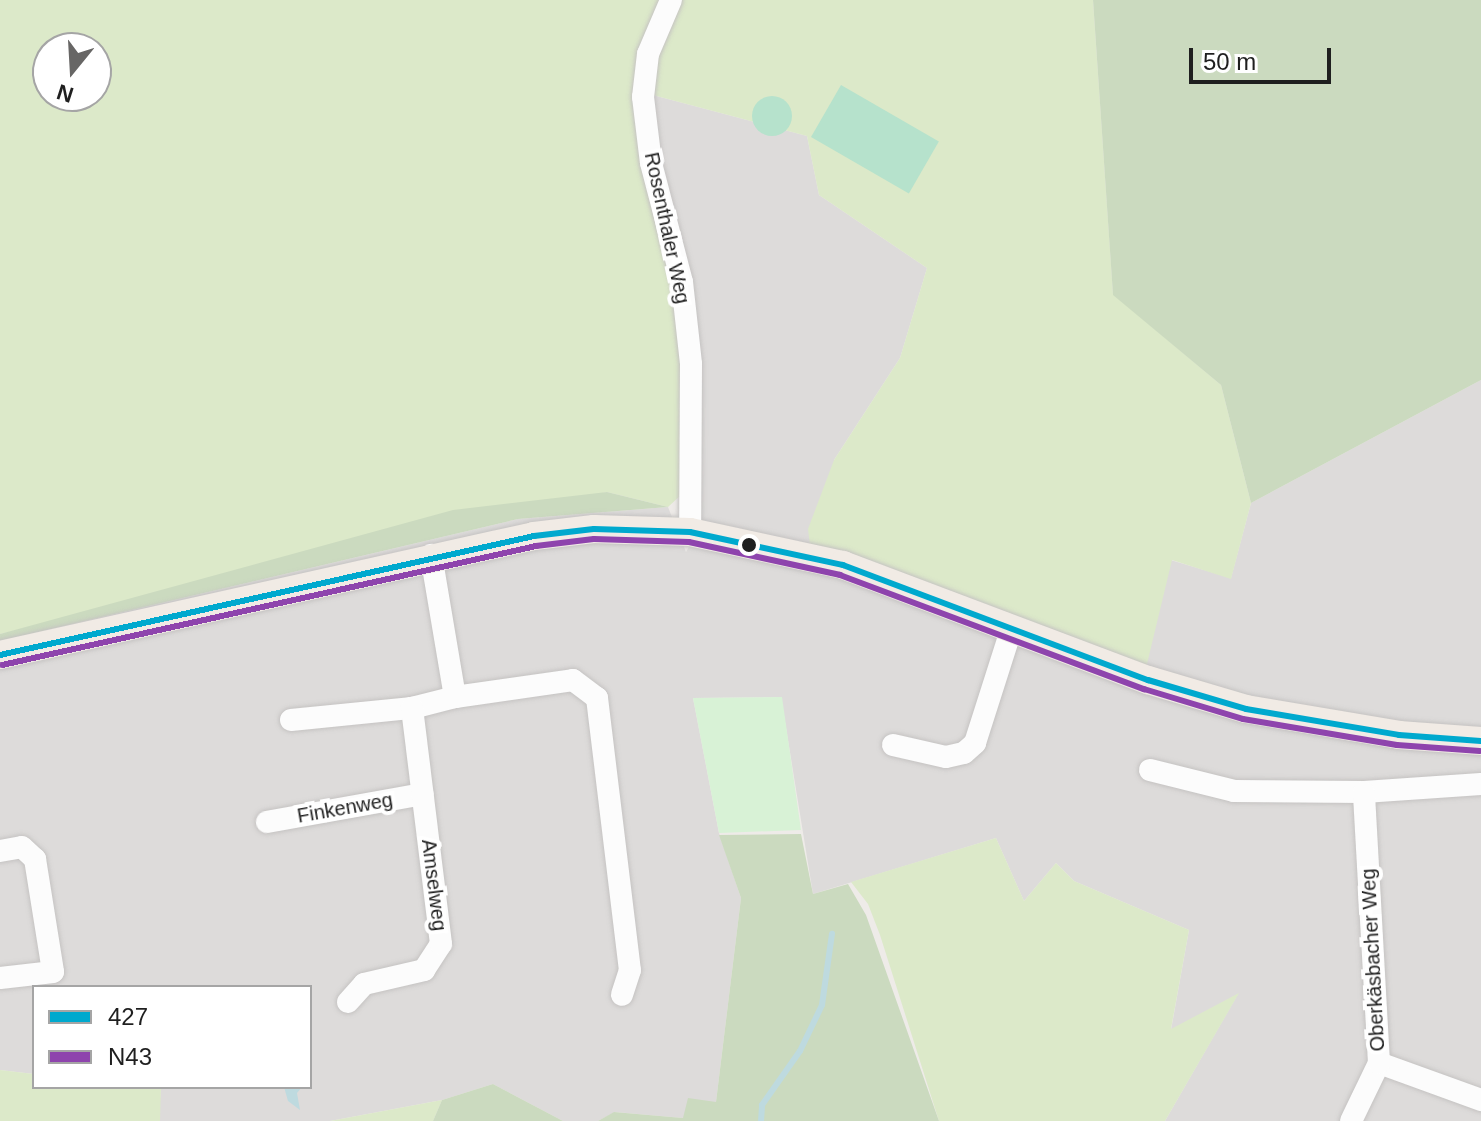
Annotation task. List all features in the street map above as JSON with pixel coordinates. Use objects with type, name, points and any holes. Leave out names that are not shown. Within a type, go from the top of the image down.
[{"type":"main road","points":[[0,655],[431,555],[594,529],[690,532],[843,565],[1148,680],[1246,709],[1399,735],[1481,741]]},
{"type":"street","name":"Rosenthaler Weg","points":[[671,0],[648,54],[645,116],[651,163],[682,282],[690,350],[690,532]]},
{"type":"street","points":[[431,555],[455,697]]},
{"type":"street","points":[[893,745],[946,757],[964,753],[975,743],[1012,627]]},
{"type":"street","points":[[291,720],[412,708],[455,697],[573,680],[597,698],[630,970],[622,995]]},
{"type":"street","name":"Amselweg","points":[[348,1002],[364,984],[424,970],[441,944],[412,708]]},
{"type":"street","points":[[1150,770],[1234,791],[1364,792],[1481,784]]},
{"type":"street","name":"Oberkäsbacher Weg","points":[[1351,1121],[1379,1063],[1364,792]]},
{"type":"street","name":"Finkenweg","points":[[267,822],[422,794]]},
{"type":"street","points":[[0,851],[22,847],[35,859],[53,972],[0,978]]},
{"type":"street","points":[[1379,1063],[1481,1100]]},
{"type":"shaded area","points":[[649,94],[807,136],[819,195],[927,268],[900,358],[834,460],[1231,578],[1251,503],[1481,380],[1481,1121],[1165,1121],[1238,994],[1171,1030],[1189,930],[1074,881],[1056,863],[1024,901],[996,838],[813,894],[781,697],[693,698],[719,833],[741,898],[716,1102],[683,1118],[615,1112],[598,1121],[563,1121],[493,1084],[442,1100],[330,1121],[158,1121],[161,1089],[312,1089],[312,985],[32,985],[32,1074],[0,1070],[0,641],[518,519],[668,507],[686,552],[698,531]]},
{"type":"green space","points":[[0,0],[660,0],[638,52],[685,364],[681,495],[668,507],[607,492],[0,634]]},
{"type":"green space","points":[[679,0],[1093,0],[1113,294],[1221,385],[1251,503],[1231,579],[1172,560],[1146,668],[810,545],[808,529],[834,460],[900,358],[927,268],[819,195],[807,136],[649,94],[655,56]]},
{"type":"green space","points":[[1093,0],[1481,0],[1481,380],[1251,503],[1221,385],[1113,295]]},
{"type":"green space","points":[[841,85],[939,142],[909,193],[811,137]]},
{"type":"green space","points":[[772,96],[786,102],[792,116],[786,130],[772,136],[758,130],[752,116],[758,102]]},
{"type":"green space","points":[[607,492],[668,507],[518,519],[0,641],[0,634],[453,510]]},
{"type":"green space","points":[[782,697],[801,830],[719,833],[693,698]]},
{"type":"green space","points":[[801,834],[813,894],[848,884],[866,915],[939,1121],[598,1121],[614,1112],[683,1118],[688,1098],[716,1102],[741,898],[719,835]]},
{"type":"green space","points":[[996,838],[1024,901],[1056,863],[1074,881],[1189,930],[1171,1029],[1239,993],[1165,1121],[939,1121],[880,935],[868,904],[851,882]]},
{"type":"green space","points":[[0,1070],[32,1074],[32,1089],[161,1089],[160,1121],[0,1121]]},
{"type":"green space","points":[[493,1084],[563,1121],[433,1121],[442,1100]]},
{"type":"green space","points":[[442,1100],[433,1121],[330,1121]]},
{"type":"water","points":[[285,1089],[300,1089],[297,1093],[300,1110],[288,1101]]},
{"type":"waterway","points":[[761,1121],[762,1105],[800,1051],[822,1005],[832,934]]},
{"type":"transit line","name":"427","points":[[0,655],[534,536],[594,529],[690,532],[843,565],[1148,680],[1246,709],[1399,735],[1481,741]]},
{"type":"transit line","name":"N43","points":[[2,665],[536,546],[594,539],[689,542],[840,575],[1144,689],[1243,719],[1397,745],[1480,751]]}]
